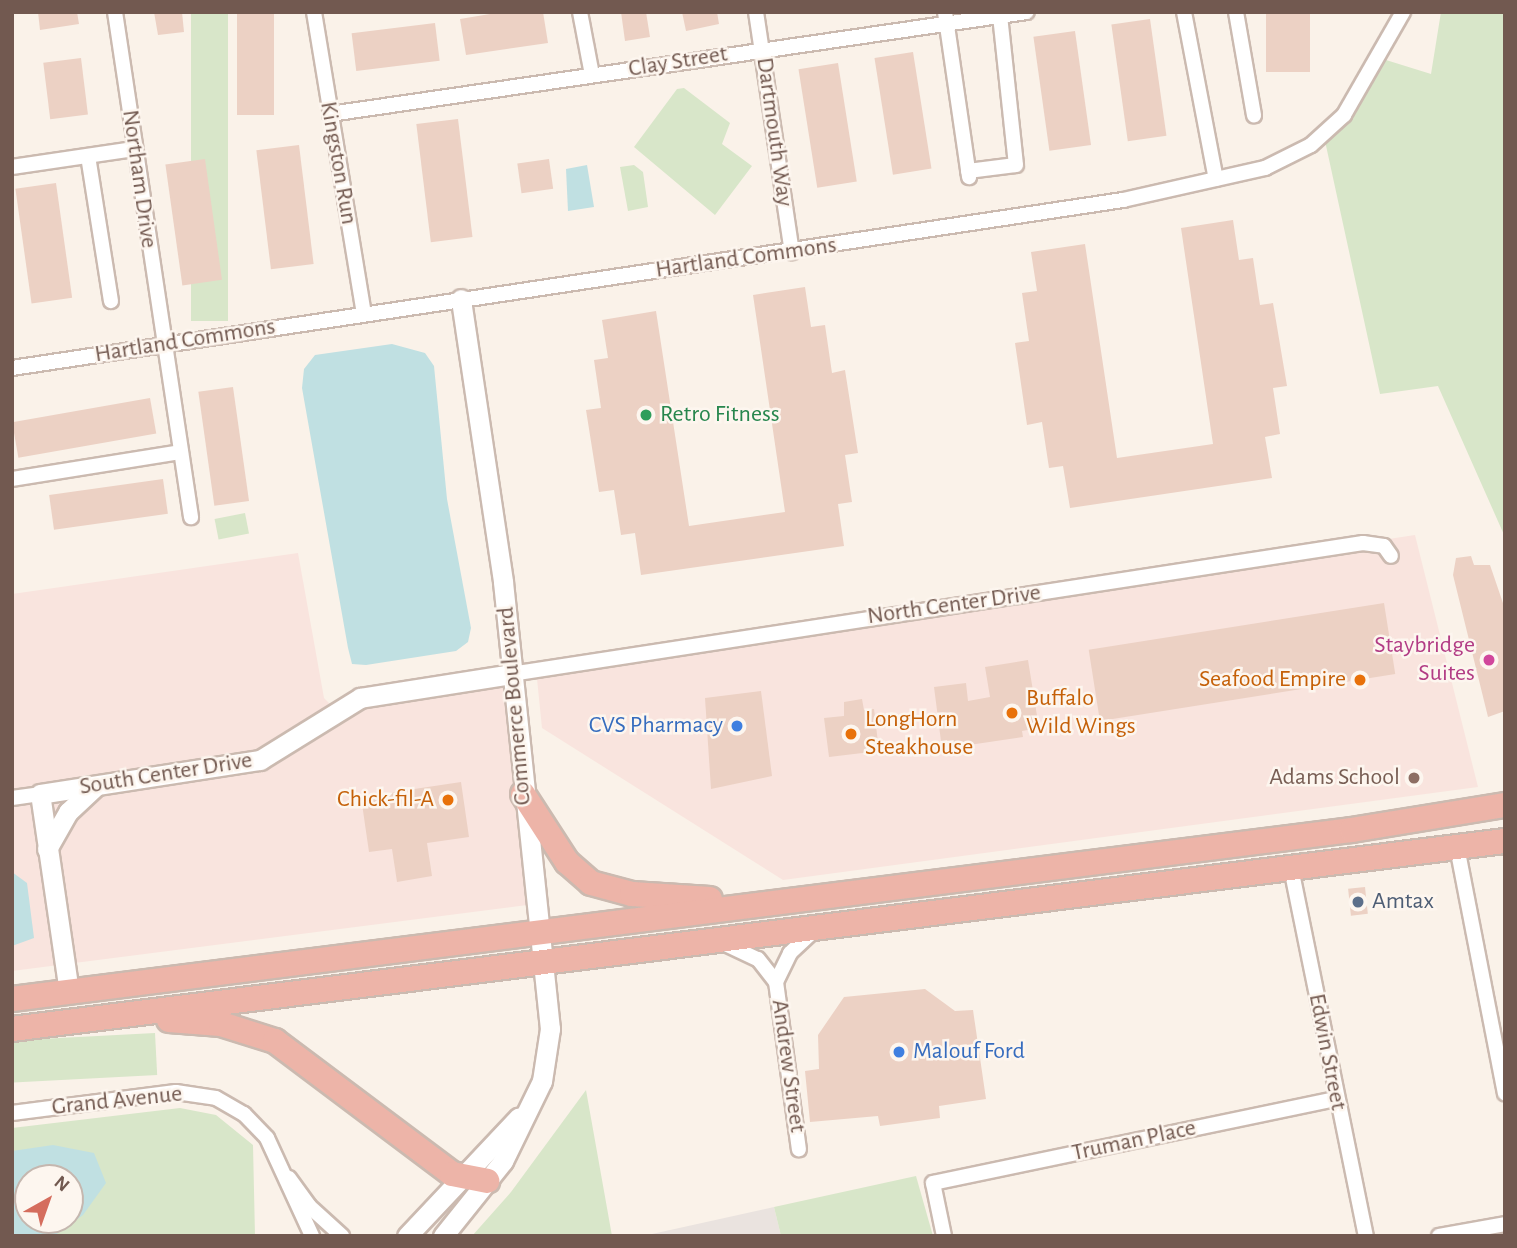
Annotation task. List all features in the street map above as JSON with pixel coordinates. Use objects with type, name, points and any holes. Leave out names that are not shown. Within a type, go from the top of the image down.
[{"type":"highway","points":[[523,794],[568,862],[591,883],[632,894],[767,903]]},
{"type":"highway","points":[[12,999],[1339,832],[1505,805]]},
{"type":"highway","points":[[12,1029],[712,938],[820,925],[948,915],[1505,841]]},
{"type":"highway","points":[[101,1017],[221,1024],[275,1041],[460,1179],[487,1181]]},
{"type":"street","name":"Northam Drive","points":[[115,12],[191,517]]},
{"type":"street","name":"Kingston Run","points":[[314,12],[364,314]]},
{"type":"street","points":[[580,12],[592,75]]},
{"type":"street","name":"Dartmouth Way","points":[[756,12],[792,252]]},
{"type":"street","name":"Clay Street","points":[[330,114],[946,19],[1027,12]]},
{"type":"street","points":[[1184,12],[1216,179]]},
{"type":"street","points":[[1236,12],[1254,115]]},
{"type":"street","name":"Hartland Commons","points":[[12,368],[1123,200],[1265,168],[1311,145],[1344,115],[1371,76],[1403,12]]},
{"type":"street","points":[[946,19],[968,174],[1016,165],[1000,16]]},
{"type":"street","points":[[12,167],[134,149]]},
{"type":"street","points":[[88,156],[111,301]]},
{"type":"street","name":"Commerce Boulevard","points":[[443,1236],[487,1181],[526,1111],[548,1057],[542,962],[503,581],[460,299]]},
{"type":"street","points":[[12,479],[181,453]]},
{"type":"street","name":"North Center Drive","points":[[511,674],[1363,543],[1384,546],[1391,556]]},
{"type":"street","name":"South Center Drive","points":[[12,798],[260,760],[360,698],[511,674]]},
{"type":"street","points":[[47,849],[68,813],[96,786]]},
{"type":"street","points":[[40,794],[69,992]]},
{"type":"street","points":[[1457,847],[1505,1093]]},
{"type":"street","name":"Edwin Street","points":[[1291,868],[1336,1100],[1366,1236]]},
{"type":"street","name":"Andrew Street","points":[[776,982],[790,953],[820,925]]},
{"type":"street","name":"Andrew Street","points":[[712,938],[758,959],[776,982],[799,1149]]},
{"type":"street","name":"Grand Avenue","points":[[12,1113],[196,1093],[252,1121],[309,1206],[342,1236]]},
{"type":"street","name":"Truman Place","points":[[944,1236],[933,1183],[1336,1100]]},
{"type":"street","name":"Commerce Boulevard","points":[[408,1236],[526,1111]]},
{"type":"street","name":"Grand Avenue","points":[[277,1160],[290,1199],[312,1236]]},
{"type":"street","points":[[1439,1236],[1505,1224]]},
{"type":"shaded area","points":[[1415,535],[1478,787],[783,880],[542,728],[536,669]]},
{"type":"shaded area","points":[[298,553],[324,698],[336,710],[511,674],[535,904],[12,971],[12,594]]},
{"type":"shaded area","points":[[774,1207],[781,1236],[643,1236]]},
{"type":"green space","points":[[191,12],[228,12],[228,321],[191,321]]},
{"type":"green space","points":[[1441,12],[1505,12],[1505,537],[1438,386],[1380,394],[1325,141],[1386,60],[1431,74]]},
{"type":"green space","points":[[684,88],[730,123],[722,144],[752,166],[715,215],[634,147],[677,89]]},
{"type":"green space","points":[[634,165],[643,172],[648,207],[628,211],[620,167]]},
{"type":"green space","points":[[245,513],[249,534],[219,540],[215,519]]},
{"type":"green space","points":[[155,1033],[157,1075],[13,1082],[12,1040]]},
{"type":"green space","points":[[586,1090],[612,1236],[472,1236],[511,1192]]},
{"type":"green space","points":[[180,1108],[216,1115],[253,1145],[255,1236],[12,1236],[12,1128]]},
{"type":"green space","points":[[916,1176],[933,1236],[781,1236],[774,1207]]},
{"type":"water","points":[[587,165],[594,207],[568,211],[566,169]]},
{"type":"water","points":[[392,344],[425,353],[434,366],[447,499],[471,628],[468,642],[456,651],[366,665],[352,664],[302,388],[304,369],[315,355]]},
{"type":"water","points":[[12,872],[27,883],[34,938],[12,946]]},
{"type":"water","points":[[53,1145],[94,1153],[106,1183],[84,1214],[84,1164],[14,1164],[14,1234],[57,1234],[12,1236],[12,1151]]},
{"type":"building","points":[[38,12],[77,12],[79,24],[40,30]]},
{"type":"building","points":[[154,12],[182,12],[184,32],[158,35]]},
{"type":"building","points":[[237,12],[274,12],[274,115],[237,115]]},
{"type":"building","points":[[502,12],[543,12],[548,43],[466,55],[460,19]]},
{"type":"building","points":[[621,12],[646,12],[650,37],[625,41]]},
{"type":"building","points":[[682,12],[717,12],[719,24],[686,31]]},
{"type":"building","points":[[1266,12],[1310,12],[1310,72],[1266,72]]},
{"type":"building","points":[[1150,19],[1166,136],[1128,141],[1111,24]]},
{"type":"building","points":[[435,23],[440,61],[356,71],[352,33]]},
{"type":"building","points":[[1075,31],[1091,145],[1049,151],[1033,37]]},
{"type":"building","points":[[913,52],[931,169],[893,175],[874,58]]},
{"type":"building","points":[[81,58],[88,115],[50,119],[43,63]]},
{"type":"building","points":[[838,63],[857,182],[817,188],[798,69]]},
{"type":"building","points":[[458,119],[473,237],[431,242],[416,124]]},
{"type":"building","points":[[299,145],[314,264],[271,269],[256,150]]},
{"type":"building","points":[[205,159],[222,280],[182,285],[165,165]]},
{"type":"building","points":[[549,159],[553,189],[521,193],[517,163]]},
{"type":"building","points":[[56,183],[72,298],[32,304],[15,189]]},
{"type":"building","points":[[1233,220],[1239,260],[1253,258],[1260,305],[1273,303],[1287,386],[1273,388],[1280,434],[1265,437],[1272,478],[1070,508],[1063,466],[1049,468],[1042,422],[1027,425],[1015,343],[1029,341],[1022,293],[1037,291],[1031,252],[1085,244],[1117,458],[1213,444],[1181,228]]},
{"type":"building","points":[[805,287],[811,327],[825,325],[832,373],[845,370],[858,453],[845,455],[852,502],[838,504],[844,546],[641,575],[635,533],[621,535],[614,490],[599,492],[586,410],[601,408],[594,360],[608,358],[602,320],[656,311],[689,526],[785,512],[753,295]]},
{"type":"building","points":[[233,387],[249,501],[214,506],[198,392]]},
{"type":"building","points":[[150,398],[156,433],[18,458],[12,422]]},
{"type":"building","points":[[163,479],[168,514],[54,530],[49,495]]},
{"type":"building","name":"Staybridge Suites","points":[[1471,556],[1474,565],[1490,565],[1505,609],[1505,711],[1488,717],[1453,575],[1456,558]]},
{"type":"building","points":[[1384,603],[1395,674],[1100,721],[1089,650]]},
{"type":"building","points":[[1028,660],[1039,728],[1022,731],[1023,737],[942,749],[934,687],[966,683],[968,701],[990,697],[985,667]]},
{"type":"building","name":"CVS Pharmacy","points":[[761,691],[772,776],[711,789],[705,698]]},
{"type":"building","name":"LongHorn Steakhouse","points":[[862,699],[864,710],[874,709],[879,751],[829,757],[824,718],[844,716],[844,702]]},
{"type":"building","points":[[461,782],[469,837],[427,843],[432,876],[397,882],[392,849],[369,852],[361,797]]},
{"type":"building","name":"Amtax","points":[[1365,887],[1368,914],[1351,916],[1348,889]]},
{"type":"building","name":"Malouf Ford","points":[[925,989],[955,1011],[973,1010],[986,1099],[939,1106],[940,1118],[880,1126],[878,1116],[810,1122],[805,1071],[819,1069],[818,1035],[844,997]]},
{"type":"place","name":"Retro Fitness","points":[[646,415]]},
{"type":"place","name":"Staybridge Suites","points":[[1489,660]]},
{"type":"place","name":"Seafood Empire","points":[[1360,680]]},
{"type":"place","name":"Buffalo Wild Wings","points":[[1012,713]]},
{"type":"place","name":"CVS Pharmacy","points":[[737,726]]},
{"type":"place","name":"LongHorn Steakhouse","points":[[851,734]]},
{"type":"place","name":"Adams School","points":[[1414,778]]},
{"type":"place","name":"Chick-fil-A","points":[[448,800]]},
{"type":"place","name":"Amtax","points":[[1358,902]]},
{"type":"place","name":"Malouf Ford","points":[[899,1052]]}]
